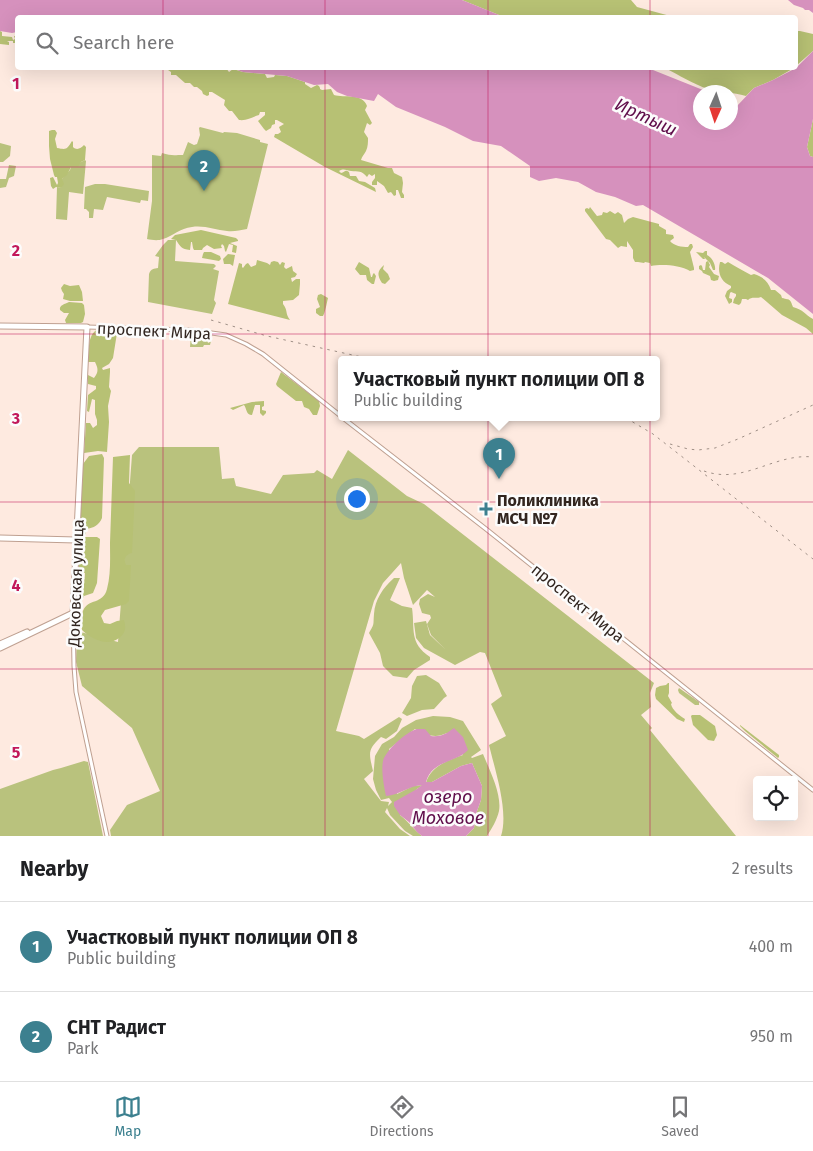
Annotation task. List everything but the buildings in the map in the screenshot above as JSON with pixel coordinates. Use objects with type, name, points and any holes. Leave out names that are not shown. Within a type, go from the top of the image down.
[{"type":"main road","name":"проспект Мира","points":[[0,326],[87,327]]},
{"type":"main road","name":"Доковская улица","points":[[73,610],[87,327]]},
{"type":"main road","points":[[0,538],[76,540]]},
{"type":"main road","points":[[0,646],[73,610]]},
{"type":"street","name":"проспект Мира","points":[[87,327],[190,330],[226,335],[263,354],[338,414]]},
{"type":"street","name":"проспект Мира","points":[[347,421],[486,529],[813,790]]},
{"type":"street","name":"Доковская улица","points":[[73,610],[76,692],[107,836]]},
{"type":"green space","points":[[462,0],[631,0],[637,7],[667,15],[499,15]]},
{"type":"green space","points":[[0,31],[2,36],[15,39],[15,43],[7,41],[9,45],[0,44]]},
{"type":"green space","points":[[798,31],[813,34],[813,51],[798,64]]},
{"type":"green space","points":[[168,70],[228,70],[229,72],[236,70],[265,74],[267,78],[274,77],[275,75],[287,76],[305,82],[311,88],[317,85],[322,90],[331,89],[334,95],[362,99],[367,106],[365,110],[372,123],[370,125],[367,123],[364,132],[368,138],[368,144],[361,160],[392,168],[394,173],[402,177],[404,198],[401,198],[398,190],[396,190],[396,195],[394,196],[391,192],[388,193],[384,186],[377,181],[377,185],[372,185],[375,174],[372,176],[369,174],[367,177],[360,172],[343,169],[339,171],[341,173],[348,171],[350,176],[356,176],[359,181],[375,188],[376,192],[325,167],[274,137],[275,134],[281,132],[279,127],[284,124],[275,120],[275,124],[266,131],[258,121],[265,115],[265,112],[239,120],[224,105],[225,100],[212,92],[209,92],[207,96],[203,94],[197,87],[190,83],[185,83],[176,75],[171,75],[171,72]]},
{"type":"green space","points":[[669,70],[790,70],[754,88],[746,96],[738,94],[738,85],[698,85]]},
{"type":"green space","points":[[813,119],[813,157],[810,156],[807,147]]},
{"type":"green space","points":[[200,127],[223,133],[237,133],[268,144],[247,229],[230,231],[192,227],[161,240],[147,239],[152,201],[152,155],[161,156],[162,153],[183,155],[188,142],[194,145],[197,144]]},
{"type":"green space","points":[[55,130],[57,133],[55,139],[57,148],[66,148],[72,141],[73,147],[76,149],[84,145],[86,147],[85,160],[78,167],[71,167],[67,175],[62,179],[64,184],[61,188],[56,187],[53,189],[50,178],[53,177],[57,185],[58,183],[50,159],[49,131]]},
{"type":"green space","points":[[0,143],[11,146],[10,156],[3,162],[0,162]]},
{"type":"green space","points":[[85,160],[83,194],[69,192],[67,220],[56,219],[57,187],[61,188],[62,179],[71,167]]},
{"type":"green space","points":[[9,165],[16,166],[14,176],[9,178],[6,187],[0,188],[0,179],[6,179]]},
{"type":"green space","points":[[95,184],[149,191],[148,201],[141,200],[140,203],[107,197],[103,210],[94,209],[93,218],[89,218],[89,212],[84,209],[85,187]]},
{"type":"green space","points":[[590,207],[597,216],[602,215],[603,212],[607,213],[610,211],[615,214],[618,212],[622,215],[624,223],[633,217],[659,224],[659,226],[666,230],[666,234],[673,235],[674,238],[670,241],[674,244],[688,247],[692,244],[693,247],[690,252],[694,270],[690,271],[681,267],[671,266],[651,266],[650,263],[635,262],[633,250],[627,241],[627,247],[621,246],[618,248],[610,240],[606,239],[585,211],[585,209]]},
{"type":"green space","points":[[201,230],[236,238],[238,241],[230,243],[237,246],[236,253],[232,252],[233,245],[229,244],[226,252],[222,244],[222,248],[214,249],[207,245],[202,250],[194,250],[191,242],[190,250],[183,248],[176,240],[171,239],[175,235]]},
{"type":"green space","points":[[168,240],[176,240],[175,261],[214,264],[216,266],[213,269],[219,271],[214,300],[216,303],[212,314],[148,302],[149,274],[152,270],[158,268],[159,257],[155,256]]},
{"type":"green space","points":[[707,251],[707,255],[713,261],[715,270],[713,270],[710,263],[704,257],[705,259],[703,259],[696,252],[703,253]]},
{"type":"green space","points":[[204,252],[211,252],[220,256],[221,259],[219,261],[202,258]]},
{"type":"green space","points":[[228,254],[235,255],[233,266],[224,264],[223,259]]},
{"type":"green space","points":[[257,260],[270,265],[274,261],[280,265],[282,262],[285,263],[284,267],[286,269],[292,266],[293,271],[297,274],[291,278],[292,282],[300,279],[299,295],[293,300],[283,301],[290,320],[228,304],[239,263],[242,264],[243,268],[248,263],[251,267],[256,265]]},
{"type":"green space","points":[[708,261],[709,267],[714,274],[719,276],[718,280],[711,280],[710,276],[699,269],[701,265],[703,270],[705,270],[706,262]]},
{"type":"green space","points":[[359,262],[369,268],[371,277],[374,273],[376,276],[374,284],[367,280],[366,275],[360,275],[355,269]]},
{"type":"green space","points":[[720,262],[725,264],[728,262],[751,275],[754,274],[763,278],[771,290],[775,290],[782,298],[790,300],[793,307],[813,319],[813,334],[782,315],[761,297],[748,300],[742,299],[739,305],[733,303],[736,294],[731,292],[729,298],[732,299],[732,302],[729,304],[725,296],[731,286],[721,277],[719,270]]},
{"type":"green space","points":[[384,265],[383,269],[390,279],[385,284],[382,283],[379,275],[380,269]]},
{"type":"green space","points":[[64,284],[70,286],[79,285],[83,301],[63,299],[64,294],[61,288]]},
{"type":"green space","points":[[321,294],[328,298],[323,316],[316,313],[316,309],[320,307],[317,299],[318,295]]},
{"type":"green space","points":[[69,302],[82,303],[84,305],[85,314],[83,322],[66,323],[65,320],[69,313],[64,313],[60,310],[60,307]]},
{"type":"green space","points":[[100,329],[117,333],[113,358],[109,364],[102,368],[103,370],[110,368],[109,387],[111,391],[108,406],[107,452],[84,453],[86,423],[90,423],[93,428],[97,425],[95,400],[92,399],[89,412],[87,411],[88,395],[96,389],[96,386],[88,384],[88,375],[94,378],[97,374],[97,368],[95,362],[88,362],[91,338]]},
{"type":"green space","points":[[191,335],[206,336],[208,343],[210,342],[209,337],[212,337],[210,345],[190,347]]},
{"type":"green space","points":[[281,372],[319,401],[320,406],[317,415],[313,415],[309,409],[304,407],[302,401],[296,401],[277,386],[276,384]]},
{"type":"green space","points":[[264,401],[262,410],[266,411],[266,413],[263,416],[260,413],[260,405],[255,405],[252,415],[248,413],[244,405],[233,410],[230,408],[252,402]]},
{"type":"green space","points":[[139,447],[219,447],[222,479],[234,478],[236,486],[271,494],[283,475],[314,473],[317,470],[332,479],[348,450],[407,496],[424,504],[654,683],[650,693],[651,707],[641,715],[652,728],[650,730],[736,836],[501,836],[503,826],[502,803],[498,778],[489,745],[506,736],[491,704],[502,696],[485,653],[480,652],[455,665],[424,648],[416,638],[414,623],[426,621],[430,635],[446,650],[431,635],[427,624],[431,618],[430,615],[422,613],[419,604],[420,599],[428,594],[435,597],[427,590],[413,605],[401,563],[383,583],[374,601],[336,731],[359,736],[364,739],[399,717],[402,719],[397,731],[386,739],[381,737],[373,745],[370,756],[373,771],[364,779],[381,801],[389,802],[388,806],[392,802],[389,798],[381,800],[373,779],[375,756],[382,744],[394,737],[402,728],[416,720],[433,716],[450,717],[463,721],[481,750],[471,757],[483,754],[499,797],[499,811],[487,836],[466,836],[474,828],[481,800],[482,786],[472,763],[461,766],[432,782],[426,783],[428,777],[436,768],[463,755],[447,733],[435,736],[415,729],[389,749],[397,794],[413,786],[423,785],[417,789],[400,815],[422,836],[413,836],[405,831],[390,815],[387,808],[385,812],[400,829],[410,836],[111,836],[110,830],[127,805],[160,791],[132,728],[82,686],[76,662],[77,631],[118,642],[132,455]]},
{"type":"green space","points":[[102,454],[104,458],[102,518],[96,526],[86,529],[86,534],[84,535],[81,534],[80,530],[83,464],[89,456]]},
{"type":"green space","points":[[130,455],[129,483],[135,491],[132,553],[125,559],[126,565],[131,565],[129,601],[126,604],[105,610],[101,616],[104,623],[110,624],[124,620],[125,625],[125,630],[119,638],[115,641],[105,642],[95,639],[82,630],[81,618],[85,607],[99,600],[107,589],[110,566],[113,457]]},
{"type":"green space","points":[[86,537],[97,537],[100,539],[97,583],[93,593],[84,596],[81,603],[76,604],[77,586],[84,583],[85,573],[79,571],[79,541]]},
{"type":"green space","points":[[394,578],[400,578],[390,600],[402,606],[412,608],[413,629],[416,641],[423,652],[430,657],[430,660],[414,670],[407,678],[393,676],[383,666],[380,653],[369,633],[373,624],[378,599]]},
{"type":"green space","points":[[426,675],[439,683],[447,696],[434,709],[422,710],[407,716],[402,713],[411,698],[412,686],[417,676]]},
{"type":"green space","points":[[668,683],[668,696],[671,704],[676,713],[685,719],[684,722],[677,719],[656,699],[656,688]]},
{"type":"green space","points":[[679,688],[699,702],[699,705],[695,705],[679,693]]},
{"type":"green space","points":[[692,715],[700,715],[715,726],[717,735],[714,741],[708,740],[693,725]]},
{"type":"green space","points":[[740,725],[779,755],[779,757],[745,731]]},
{"type":"green space","points":[[84,761],[88,762],[103,836],[0,836],[0,789]]},
{"type":"water","points":[[0,0],[462,0],[499,15],[15,15],[15,32],[0,31]]},
{"type":"water","points":[[788,0],[813,0],[813,13],[794,5]]},
{"type":"water","name":"Иртыш","points":[[813,51],[813,119],[807,147],[810,156],[813,157],[813,314],[768,278],[643,205],[636,206],[615,197],[596,192],[578,182],[556,178],[539,181],[530,177],[530,166],[501,146],[473,141],[396,107],[378,94],[374,101],[347,96],[337,92],[328,84],[314,85],[287,76],[238,70],[653,70],[693,86],[693,130],[738,130],[738,105],[754,88],[792,70],[798,70],[798,66]]},
{"type":"water","name":"озеро Моховое","points":[[454,728],[463,737],[468,750],[433,770],[426,782],[432,782],[461,766],[472,763],[482,786],[481,800],[474,828],[466,836],[422,836],[400,815],[394,806],[394,802],[422,785],[386,796],[383,761],[392,747],[417,729],[425,729],[431,736],[438,736]]},
{"type":"railway","points":[[211,320],[267,336],[357,356]]},
{"type":"railway","points":[[670,444],[698,450],[715,448],[813,405]]},
{"type":"railway","points":[[631,421],[653,434],[813,559]]},
{"type":"railway","points":[[704,471],[732,474],[746,472],[785,459],[813,457]]},
{"type":"place","name":"СНТ Радист","points":[[204,191]]},
{"type":"place","name":"Участковый пункт полиции ОП 8","points":[[499,479]]},
{"type":"place","name":"Поликлиника МСЧ №7","points":[[486,509]]}]
